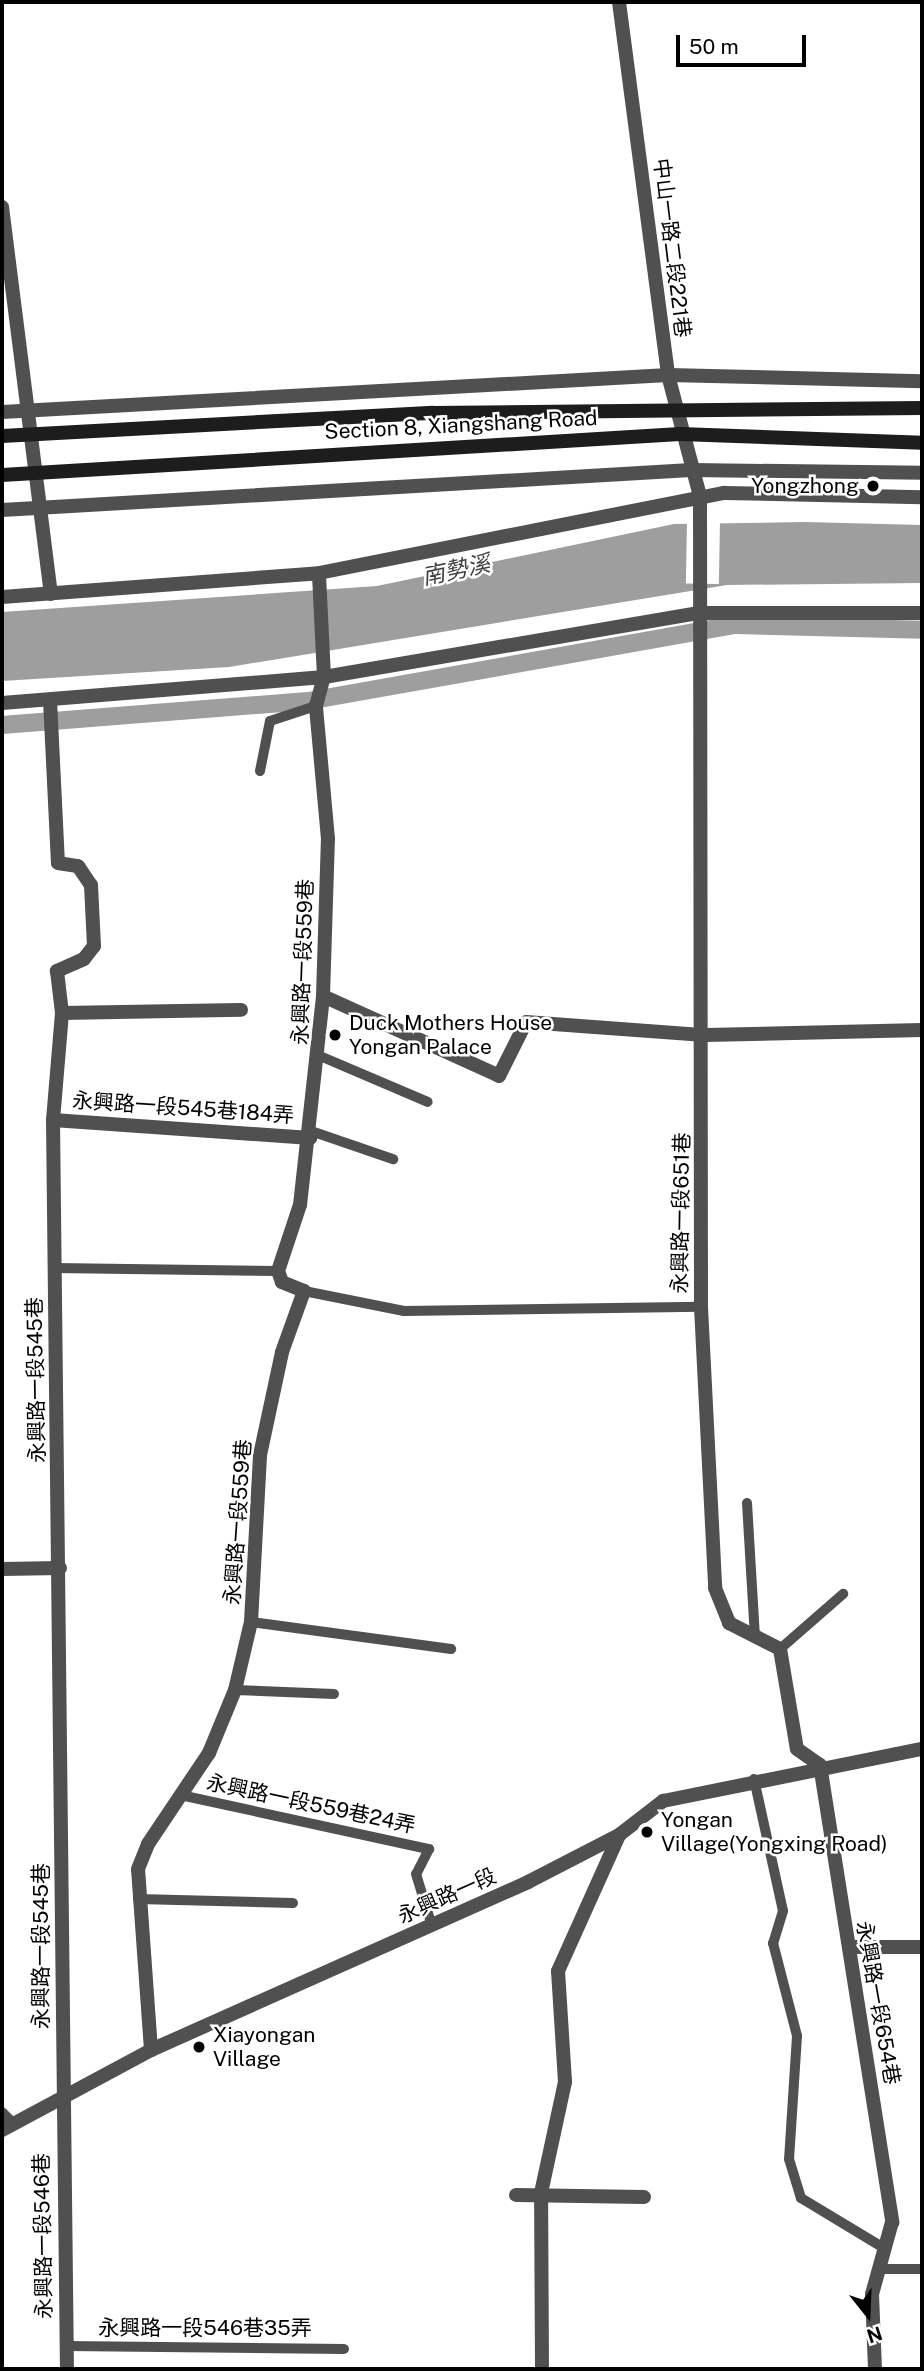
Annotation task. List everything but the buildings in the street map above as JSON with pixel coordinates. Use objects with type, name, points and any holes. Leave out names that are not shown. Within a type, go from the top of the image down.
[{"type":"main road","name":"Section 8, Xiangshang Road","points":[[2,436],[674,407],[922,408]]},
{"type":"main road","name":"Section 8, Xiangshang Road","points":[[2,475],[680,435],[922,443]]},
{"type":"street","name":"中山一路二段221巷","points":[[619,2],[668,375],[680,435],[700,496]]},
{"type":"street","points":[[2,207],[28,411],[37,508],[51,594]]},
{"type":"street","points":[[2,412],[668,375],[922,381]]},
{"type":"street","points":[[2,510],[691,470],[922,472]]},
{"type":"street","points":[[2,597],[319,580],[700,496],[922,497]]},
{"type":"street","name":"永興路一段651巷","points":[[700,496],[698,613],[705,1035],[701,1307],[715,1588],[729,1623],[780,1649]]},
{"type":"street","name":"永興路一段559巷","points":[[278,1271],[300,1205],[320,1056],[328,839],[316,706],[324,677],[319,580]]},
{"type":"street","points":[[2,703],[324,677],[698,613],[922,613]]},
{"type":"street","name":"永興路一段545巷","points":[[50,700],[58,863],[78,866],[91,885],[94,946],[84,959],[57,971],[62,1013],[53,1120],[60,1568],[62,2102]]},
{"type":"street","points":[[323,996],[499,1076],[526,1022],[705,1035],[922,1030]]},
{"type":"street","points":[[62,1013],[241,1010]]},
{"type":"street","name":"永興路一段545巷184弄","points":[[53,1120],[311,1134]]},
{"type":"street","points":[[278,1271],[282,1282],[304,1291]]},
{"type":"street","name":"永興路一段559巷","points":[[151,2050],[138,1899],[138,1869],[148,1843],[185,1796],[235,1690],[251,1622],[260,1455],[282,1352],[304,1291]]},
{"type":"street","points":[[2,1569],[60,1568]]},
{"type":"street","points":[[780,1649],[797,1749],[820,1765]]},
{"type":"street","name":"永興路一段","points":[[8,2127],[62,2102],[151,2050],[432,1926],[619,1835],[663,1801],[820,1765],[922,1749]]},
{"type":"street","name":"永興路一段654巷","points":[[820,1765],[831,1862],[850,1947],[892,2222],[884,2248],[882,2269],[872,2294],[875,2369]]},
{"type":"street","points":[[542,2369],[541,2193],[565,2082],[558,1971],[619,1835]]},
{"type":"street","points":[[850,1947],[922,1947]]},
{"type":"street","name":"永興路一段546巷","points":[[62,2102],[67,2369]]},
{"type":"street","points":[[516,2195],[541,2193],[644,2197]]},
{"type":"lane","points":[[260,771],[270,721],[316,706]]},
{"type":"lane","points":[[320,1056],[428,1102]]},
{"type":"lane","points":[[311,1134],[393,1159]]},
{"type":"lane","points":[[55,1268],[278,1271]]},
{"type":"lane","points":[[304,1291],[404,1311],[701,1307]]},
{"type":"lane","points":[[747,1503],[755,1636]]},
{"type":"lane","points":[[780,1649],[843,1594]]},
{"type":"lane","points":[[251,1622],[451,1648]]},
{"type":"lane","points":[[235,1690],[334,1693]]},
{"type":"lane","points":[[754,1779],[783,1911],[773,1943],[797,2036],[789,2159],[802,2198],[884,2248]]},
{"type":"lane","name":"永興路一段559巷24弄","points":[[185,1796],[429,1849],[416,1874],[432,1926]]},
{"type":"lane","points":[[138,1899],[293,1903]]},
{"type":"lane","points":[[2,2112],[8,2127]]},
{"type":"lane","points":[[882,2269],[922,2269]]},
{"type":"lane","name":"永興路一段546巷35弄","points":[[66,2346],[344,2348]]},
{"type":"water","name":"南勢溪","points":[[805,522],[922,525],[922,583],[727,585],[229,667],[2,681],[2,612],[377,586],[674,524]]},
{"type":"pier","points":[[687,519],[720,520],[719,584],[686,583]]},
{"type":"waterway","points":[[2,725],[308,701],[736,625],[922,630]]},
{"type":"place","name":"Yongzhong","points":[[873,486]]},
{"type":"place","name":"Duck Mothers House Yongan Palace","points":[[335,1035]]},
{"type":"place","name":"Yongan Village(Yongxing Road)","points":[[647,1832]]},
{"type":"place","name":"Xiayongan Village","points":[[199,2047]]}]
